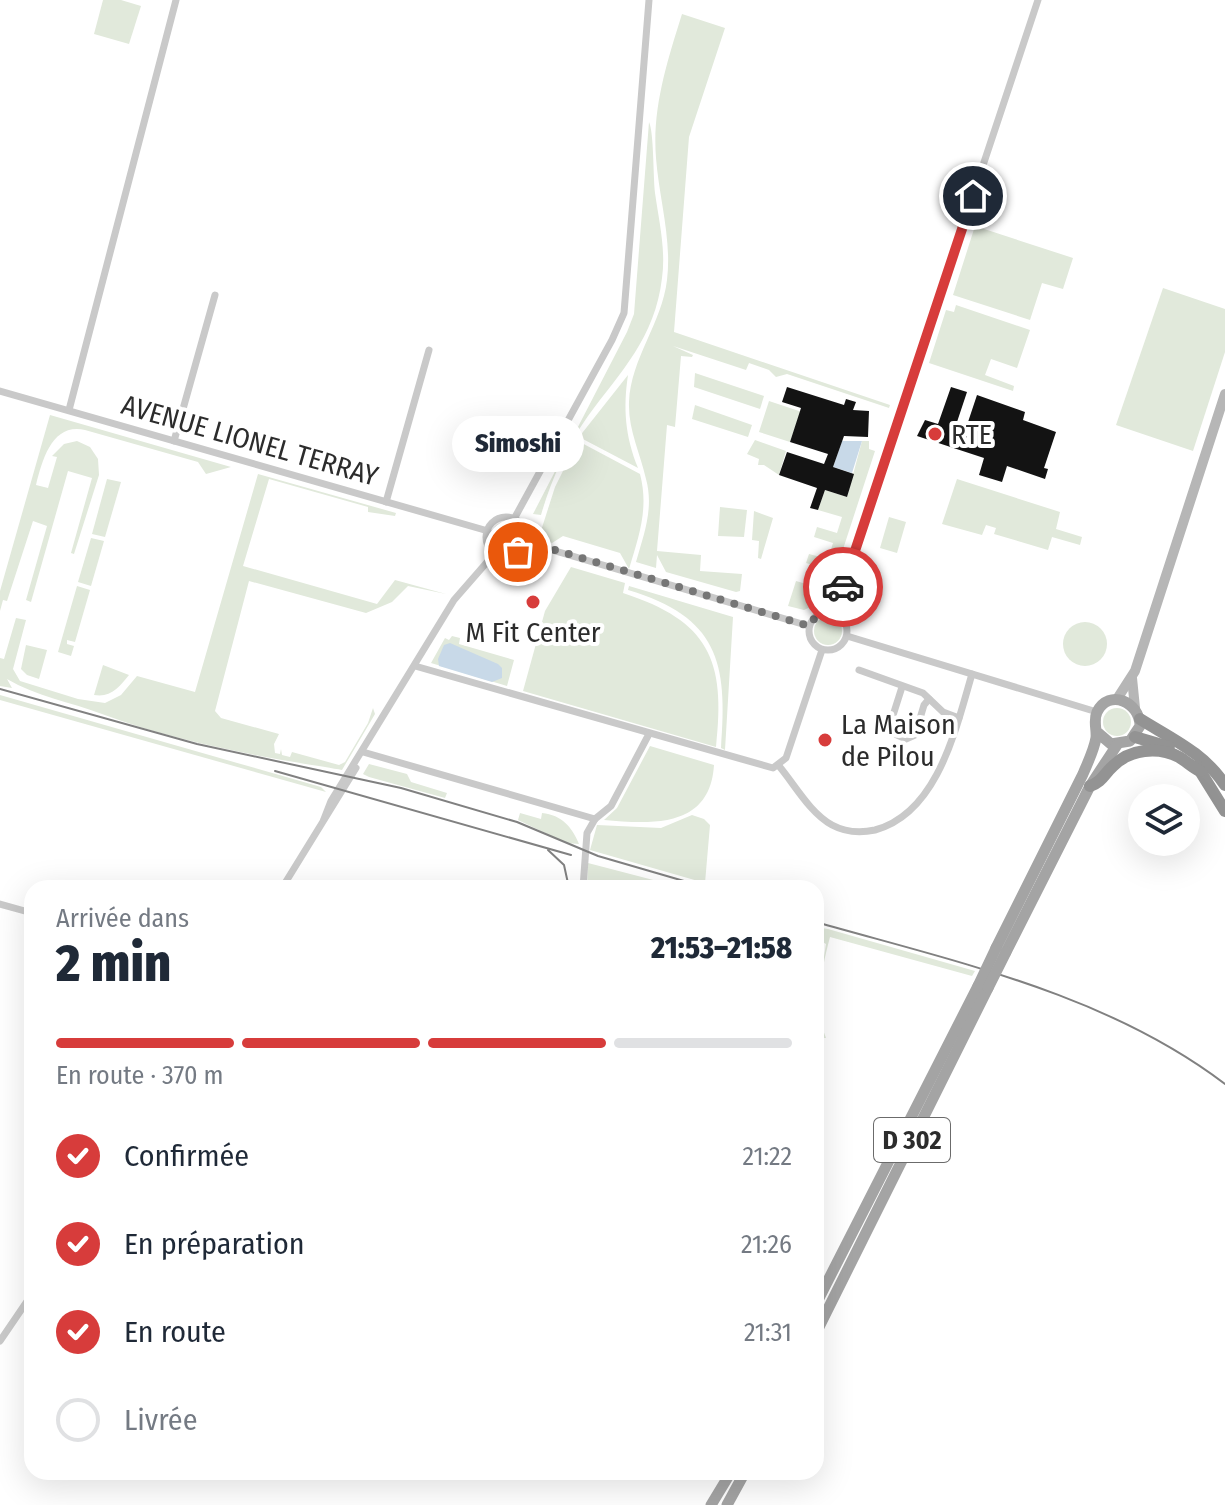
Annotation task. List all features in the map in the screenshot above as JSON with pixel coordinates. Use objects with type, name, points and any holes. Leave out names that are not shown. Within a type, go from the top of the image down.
[{"type":"highway","points":[[1138,714],[1192,750],[1213,768],[1225,785]]},
{"type":"highway","points":[[1135,737],[1178,752],[1200,771],[1225,811]]},
{"type":"highway","points":[[1090,786],[1100,782],[1123,758],[1140,751],[1175,755],[1200,771]]},
{"type":"main road","points":[[1132,678],[1138,714],[1135,737],[1117,745],[1105,741],[1097,732],[1097,712],[1105,703],[1117,699],[1132,678],[1225,394]]},
{"type":"main road","points":[[1117,699],[1138,714]]},
{"type":"main road","name":"D 302","points":[[824,1316],[1001,950],[1083,774],[1097,732]]},
{"type":"main road","name":"D 302","points":[[1001,950],[1090,786],[1117,745]]},
{"type":"main road","name":"D 302","points":[[824,1289],[983,987]]},
{"type":"main road","points":[[711,1505],[726,1480]]},
{"type":"main road","points":[[727,1505],[741,1480]]},
{"type":"street","points":[[69,410],[176,0]]},
{"type":"street","points":[[514,519],[624,313],[649,0]]},
{"type":"street","points":[[834,613],[1038,0]]},
{"type":"street","points":[[174,441],[215,295]]},
{"type":"street","points":[[386,502],[429,350]]},
{"type":"street","name":"AVENUE LIONEL TERRAY","points":[[0,391],[488,531]]},
{"type":"street","points":[[501,518],[514,519],[523,526],[525,542],[513,555],[495,553],[489,545],[488,531],[501,518]]},
{"type":"street","points":[[525,542],[809,626]]},
{"type":"street","points":[[287,880],[324,819],[331,801],[454,600],[495,553]]},
{"type":"street","points":[[834,613],[843,620],[847,636],[834,650],[822,650],[812,643],[809,626],[816,616],[834,613]]},
{"type":"street","points":[[847,636],[1097,712]]},
{"type":"street","points":[[779,766],[786,758],[822,650]]},
{"type":"street","points":[[415,666],[762,766],[779,766],[830,824],[845,830],[878,829],[909,810],[925,791],[941,764],[972,674]]},
{"type":"street","points":[[859,670],[897,681],[902,687],[923,693],[943,712],[959,718]]},
{"type":"street","points":[[902,687],[888,731],[906,739],[915,735],[924,705],[929,699]]},
{"type":"street","points":[[584,880],[587,833],[595,819],[611,806],[649,734]]},
{"type":"street","points":[[363,752],[595,819]]},
{"type":"street","points":[[0,904],[24,911]]},
{"type":"street","points":[[0,1341],[24,1306]]},
{"type":"shaded area","points":[[103,0],[121,0],[141,6],[129,44],[94,34]]},
{"type":"shaded area","points":[[682,14],[725,28],[689,137],[674,332],[890,405],[889,408],[787,374],[776,377],[769,370],[749,363],[746,370],[673,346],[693,355],[681,356],[675,427],[667,425],[657,551],[701,555],[700,571],[742,574],[740,591],[736,592],[666,572],[657,555],[656,568],[636,562],[649,500],[630,422],[629,402],[635,370],[659,311],[667,280],[667,234],[656,158],[656,121],[666,67]]},
{"type":"shaded area","points":[[649,122],[662,236],[662,278],[658,299],[635,353],[588,416],[566,452],[541,515],[533,514],[634,314]]},
{"type":"shaded area","points":[[975,226],[1073,258],[1063,289],[1042,283],[1030,320],[953,295]]},
{"type":"shaded area","points":[[1163,288],[1225,309],[1225,352],[1193,451],[1116,425]]},
{"type":"shaded area","points":[[956,305],[1030,330],[1017,368],[991,359],[985,375],[1014,386],[1013,391],[929,363],[946,310],[954,312]]},
{"type":"shaded area","points":[[695,373],[764,396],[760,409],[694,387]]},
{"type":"shaded area","points":[[628,375],[626,422],[638,468],[579,437]]},
{"type":"shaded area","points":[[769,401],[838,424],[798,419],[790,442],[759,432]]},
{"type":"shaded area","points":[[695,405],[752,425],[748,437],[692,419]]},
{"type":"shaded area","points":[[50,415],[231,467],[206,474],[198,462],[85,430],[65,432],[57,437],[46,453],[36,485],[48,488],[57,457],[52,456],[64,444],[77,441],[90,447],[98,459],[99,475],[74,554],[71,553],[92,478],[68,471],[31,602],[26,600],[47,526],[33,521],[7,601],[3,600],[0,611],[0,591]]},
{"type":"shaded area","points":[[755,440],[786,451],[779,475],[764,465],[758,465],[759,459],[747,454]]},
{"type":"shaded area","points":[[578,441],[640,474],[643,510],[629,569],[620,553],[563,536],[552,543],[539,537],[555,487]]},
{"type":"shaded area","points":[[862,441],[869,441],[869,449],[875,451],[832,583],[823,601],[804,610],[788,606],[796,581],[820,588],[826,569],[806,563],[809,554],[828,559],[833,543],[814,537],[817,527],[837,533],[842,517],[818,510],[825,490],[847,497]]},
{"type":"shaded area","points":[[258,474],[396,513],[395,516],[368,512],[368,507],[269,479],[243,566],[377,604],[395,580],[446,594],[408,586],[392,602],[366,613],[249,581],[215,711],[221,718],[279,734],[274,744],[275,753],[280,754],[281,749],[282,755],[290,757],[292,752],[339,765],[345,762],[368,723],[373,708],[375,714],[342,770],[248,754],[139,727],[41,694],[7,679],[12,688],[0,686],[0,658],[4,659],[16,618],[26,620],[13,669],[20,681],[78,699],[105,703],[121,695],[137,676],[195,692]]},
{"type":"shaded area","points":[[107,479],[121,482],[105,537],[92,534]]},
{"type":"shaded area","points":[[957,479],[1060,512],[1056,529],[1082,537],[1080,545],[1052,537],[1048,550],[994,534],[996,528],[986,525],[982,535],[942,524]]},
{"type":"shaded area","points":[[720,507],[747,510],[744,537],[718,536]]},
{"type":"shaded area","points":[[754,511],[773,518],[761,559],[758,558],[759,541],[752,540]]},
{"type":"shaded area","points":[[889,517],[906,522],[897,553],[880,548]]},
{"type":"shaded area","points":[[506,522],[516,526],[520,536],[516,546],[506,550],[496,546],[492,536],[496,526]]},
{"type":"shaded area","points":[[91,538],[104,541],[91,586],[78,582]]},
{"type":"shaded area","points":[[571,567],[625,583],[623,593],[652,604],[693,631],[706,648],[714,667],[718,690],[716,747],[523,691],[545,611]]},
{"type":"shaded area","points":[[77,586],[90,590],[75,642],[67,640],[67,644],[74,646],[71,656],[58,652]]},
{"type":"shaded area","points":[[629,586],[733,617],[725,750],[721,748],[722,691],[711,647],[699,629],[681,614],[628,590]]},
{"type":"shaded area","points":[[828,617],[838,621],[842,631],[838,641],[828,645],[818,641],[814,631],[818,621]]},
{"type":"shaded area","points":[[1085,622],[1101,628],[1107,644],[1101,660],[1085,666],[1069,660],[1063,644],[1069,628]]},
{"type":"shaded area","points":[[452,636],[460,638],[459,644],[514,660],[507,686],[431,663],[445,638],[449,640]]},
{"type":"shaded area","points":[[26,645],[47,650],[39,679],[21,669]]},
{"type":"shaded area","points":[[103,665],[129,675],[110,693],[94,695]]},
{"type":"shaded area","points":[[0,695],[321,787],[326,792],[0,700]]},
{"type":"shaded area","points":[[1117,708],[1127,712],[1131,722],[1127,732],[1117,736],[1107,732],[1103,722],[1107,712]]},
{"type":"shaded area","points":[[650,746],[714,765],[710,786],[702,801],[690,812],[675,818],[640,822],[604,820],[617,808]]},
{"type":"shaded area","points":[[369,764],[407,774],[411,782],[447,793],[445,798],[369,777],[363,774]]},
{"type":"shaded area","points":[[520,813],[541,819],[542,813],[561,819],[579,844],[566,843],[518,820]]},
{"type":"shaded area","points":[[692,815],[710,825],[705,880],[695,880],[590,850],[597,825],[661,828]]},
{"type":"shaded area","points":[[588,863],[653,880],[587,880]]},
{"type":"shaded area","points":[[824,928],[975,971],[972,976],[830,937],[824,965]]},
{"type":"water","points":[[842,441],[862,441],[852,473],[833,467]]},
{"type":"water","points":[[450,643],[498,664],[502,668],[502,678],[492,682],[439,666],[438,659],[444,645]]},
{"type":"building","name":"RTE","points":[[787,387],[844,405],[846,399],[856,402],[853,410],[869,411],[868,437],[844,436],[833,467],[854,474],[847,497],[825,490],[818,510],[810,508],[817,488],[779,475],[787,452],[824,464],[828,454],[790,442],[801,408],[782,402]]},
{"type":"building","name":"RTE","points":[[951,387],[967,392],[952,437],[962,440],[977,395],[1025,412],[1023,420],[1056,432],[1044,468],[1048,469],[1045,479],[1007,466],[1002,482],[979,475],[984,458],[917,436],[925,420],[938,424]]},
{"type":"tram line","points":[[0,689],[197,744],[401,788],[517,822],[598,856],[680,880]]},
{"type":"tram line","points":[[275,771],[571,855]]},
{"type":"tram line","points":[[548,850],[564,865],[567,880]]},
{"type":"tram line","points":[[824,924],[976,967],[1081,1004],[1131,1026],[1225,1084]]},
{"type":"way so far","points":[[518,552],[525,542],[535,544],[809,626],[816,616],[834,613],[843,587]]},
{"type":"place","name":"RTE","points":[[935,434]]},
{"type":"place","name":"Simoshi","points":[[518,552]]},
{"type":"place","name":"M Fit Center","points":[[533,602]]},
{"type":"place","name":"La Maison de Pilou","points":[[825,740]]},
{"type":"route","points":[[843,587],[973,196]]}]
